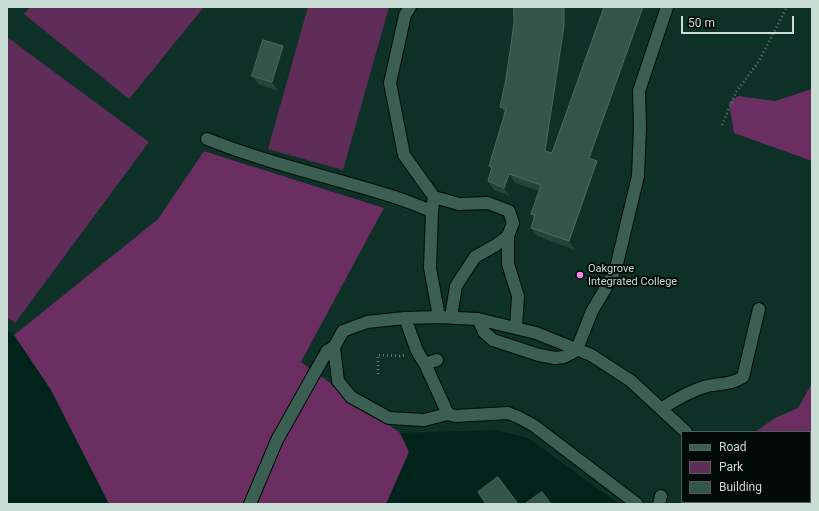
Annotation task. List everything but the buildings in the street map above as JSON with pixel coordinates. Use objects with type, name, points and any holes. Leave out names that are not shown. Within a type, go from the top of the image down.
[{"type":"lane","points":[[410,7],[405,15],[390,83],[404,155],[434,197],[459,204],[488,203],[508,212],[512,223],[508,236],[508,264],[518,296],[516,328]]},
{"type":"lane","points":[[478,319],[484,332],[493,340],[539,355],[555,358],[564,357],[577,349],[592,311],[616,268],[638,176],[640,127],[638,90],[667,7]]},
{"type":"lane","points":[[207,139],[238,151],[335,181],[392,196],[432,211]]},
{"type":"lane","points":[[434,197],[432,211],[430,268],[445,317]]},
{"type":"lane","points":[[445,317],[456,286],[475,257],[496,246],[508,236]]},
{"type":"lane","points":[[662,409],[680,397],[706,386],[734,382],[743,377],[759,308]]},
{"type":"lane","points":[[250,504],[277,440],[327,351],[334,347],[343,331],[367,322],[404,318],[445,317],[478,319],[536,333],[591,355],[631,381],[685,431]]},
{"type":"lane","points":[[404,318],[417,351],[425,364],[448,414]]},
{"type":"lane","points":[[334,347],[338,381],[351,397],[389,418],[424,420],[448,414],[455,416],[508,413],[533,425],[637,504]]},
{"type":"lane","points":[[425,364],[437,360]]},
{"type":"path","points":[[722,125],[736,92],[759,61],[787,7]]},
{"type":"path","points":[[378,374],[378,355],[400,356],[417,351]]},
{"type":"shaded area","name":"Oakgrove Integrated College","points":[[7,7],[812,7],[812,504],[619,504],[528,438],[495,430],[400,433],[301,362],[384,208],[205,151],[158,219],[14,335],[7,330]]},
{"type":"shaded area","points":[[812,89],[812,161],[734,133],[729,103],[738,96],[775,101]]},
{"type":"shaded area","points":[[204,151],[384,208],[301,362],[400,433],[409,452],[386,504],[109,504],[51,390],[14,335],[158,219]]},
{"type":"shaded area","points":[[812,383],[812,504],[732,504],[811,503],[811,431],[756,431],[775,418],[798,408]]},
{"type":"green space","points":[[30,7],[204,7],[129,99],[24,14]]},
{"type":"green space","points":[[308,7],[389,7],[343,170],[268,149]]},
{"type":"green space","points":[[7,37],[149,142],[15,323],[7,317]]},
{"type":"place","name":"Oakgrove Integrated College","points":[[580,275]]}]
